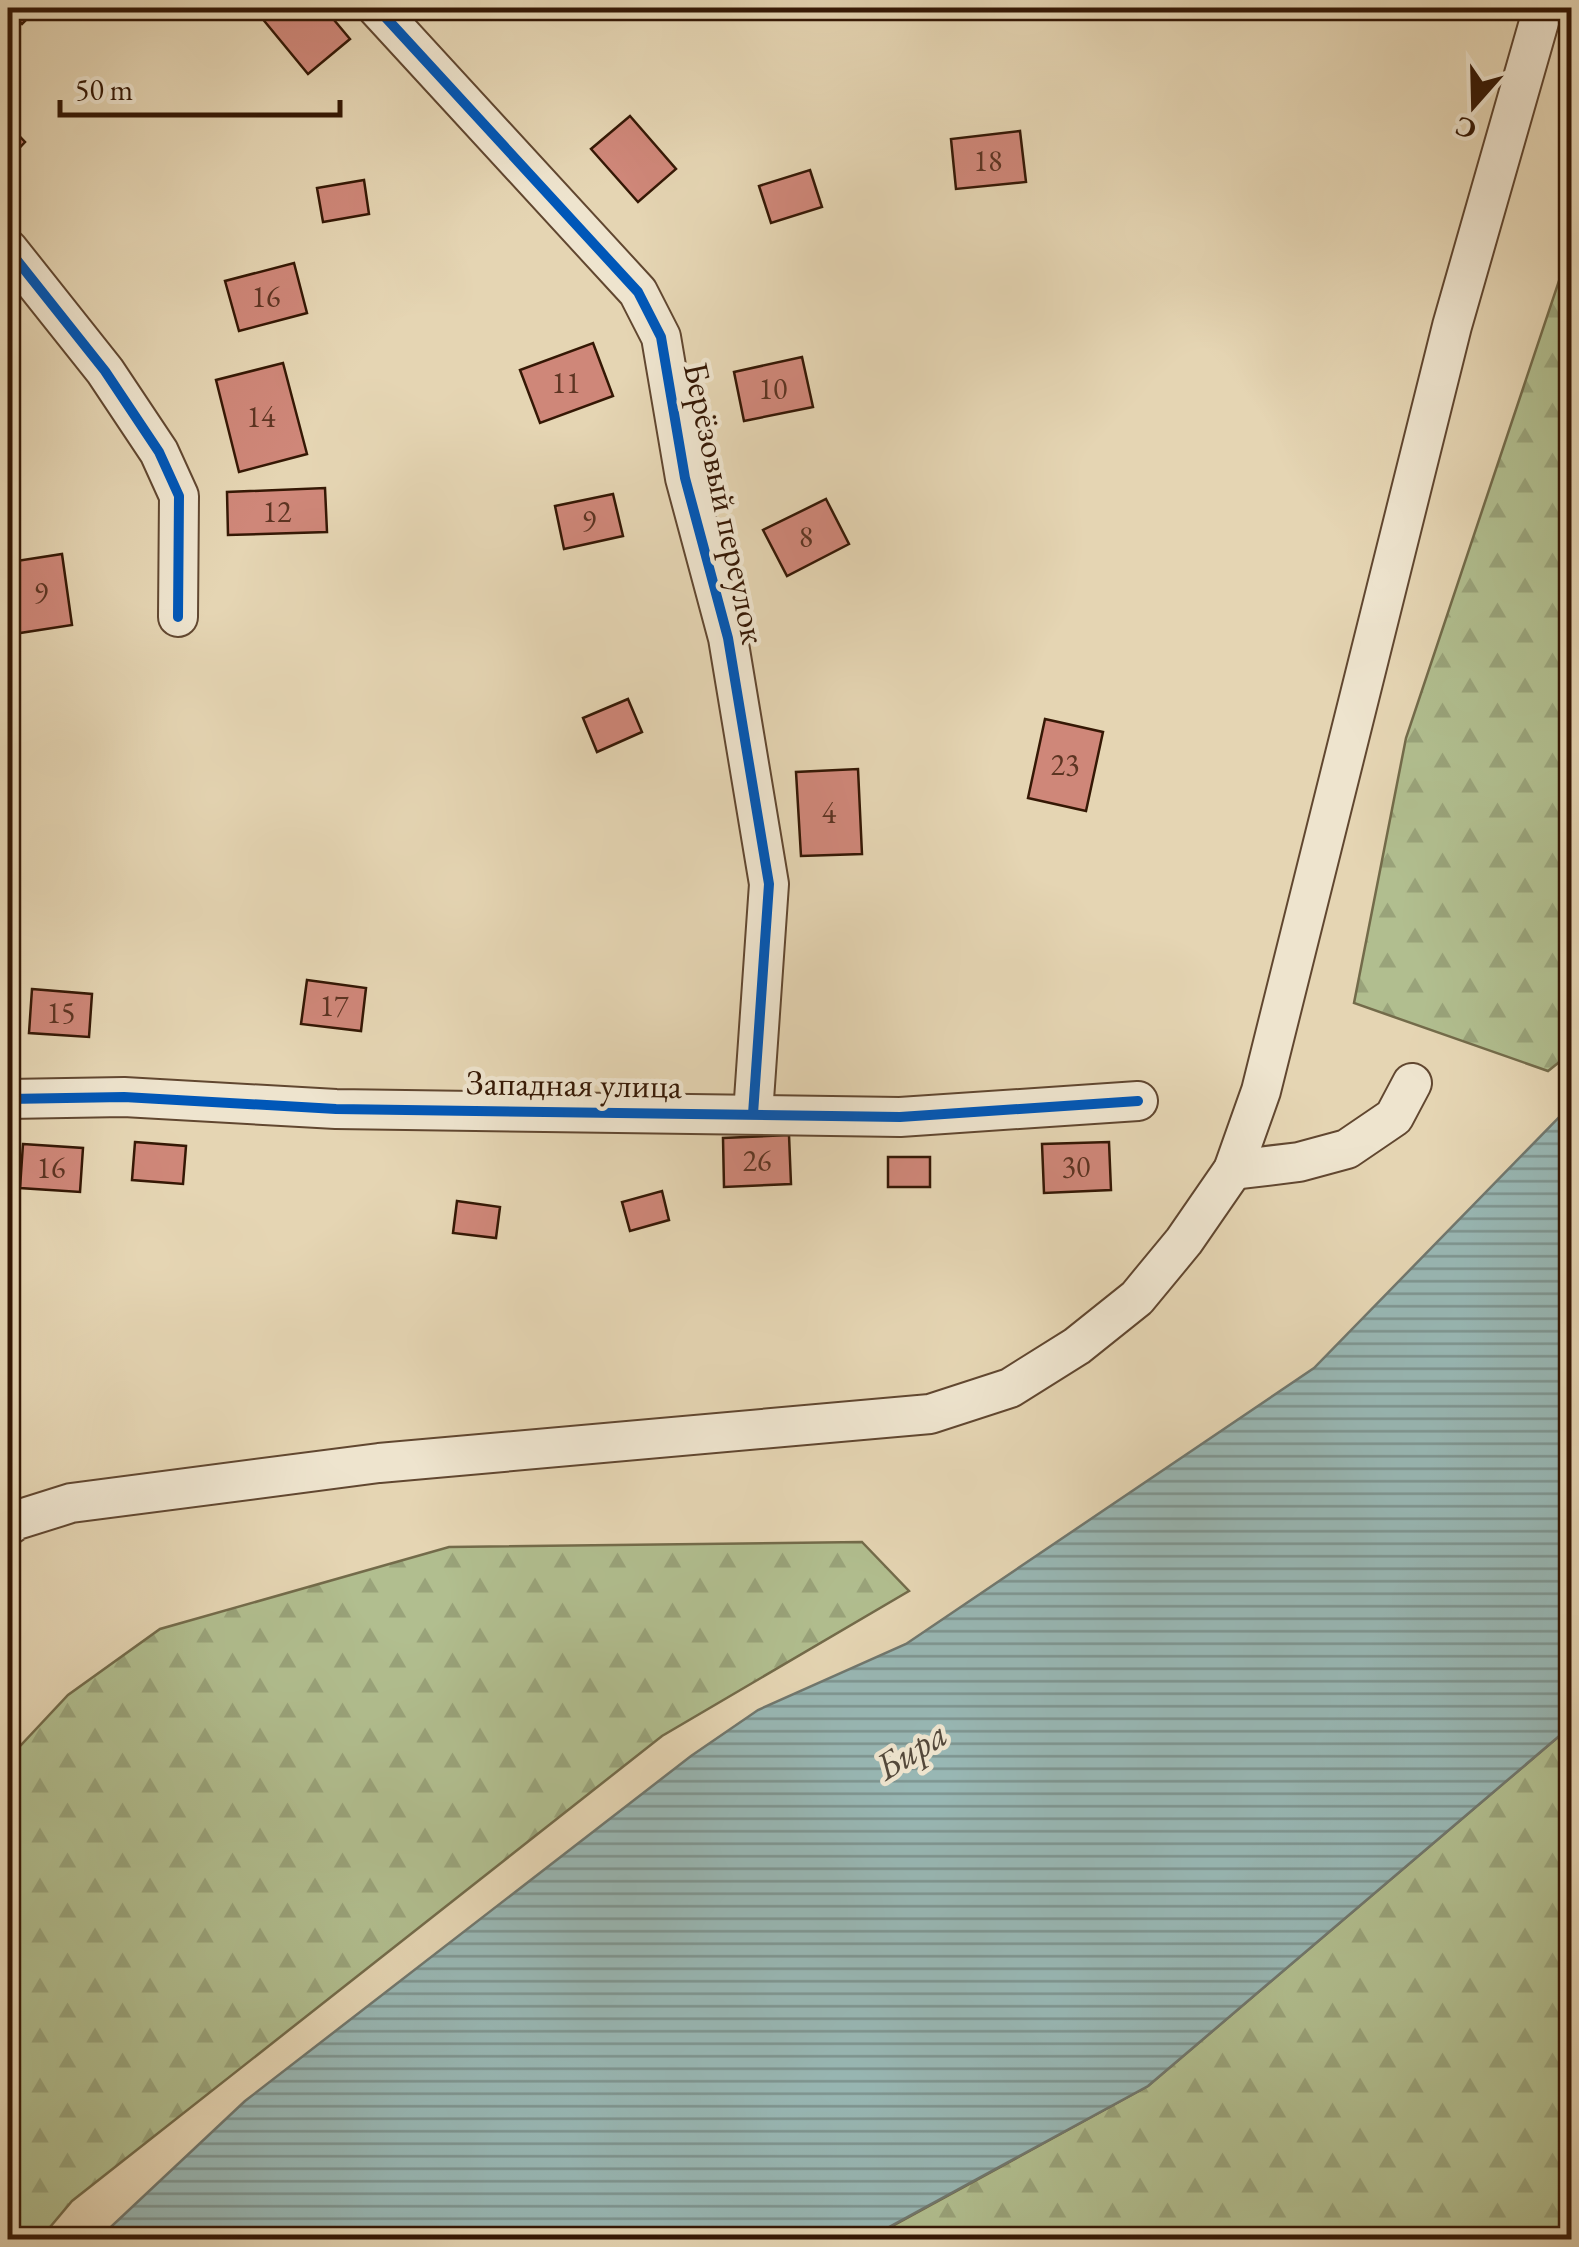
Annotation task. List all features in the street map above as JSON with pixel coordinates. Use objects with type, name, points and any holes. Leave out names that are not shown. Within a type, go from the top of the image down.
[{"type":"street","name":"Берёзовый переулок","points":[[376,8],[638,292],[661,337],[685,478],[728,638],[768,884],[753,1114]]},
{"type":"street","points":[[8,1526],[71,1503],[379,1463],[930,1414],[1010,1388],[1077,1346],[1137,1298],[1184,1241],[1233,1170],[1261,1091],[1452,326],[1543,8]]},
{"type":"street","points":[[8,249],[106,371],[158,452],[179,496],[178,616]]},
{"type":"street","points":[[1233,1170],[1298,1162],[1348,1149],[1394,1117],[1412,1084]]},
{"type":"street","name":"Западная улица","points":[[8,1100],[124,1097],[336,1108],[900,1117],[1138,1101]]},
{"type":"green space","points":[[1571,245],[1572,1052],[1548,1071],[1354,1003],[1406,738]]},
{"type":"green space","points":[[862,1542],[909,1591],[662,1736],[72,2201],[40,2239],[8,2239],[8,1759],[68,1695],[160,1629],[449,1547]]},
{"type":"green space","points":[[1571,1726],[1571,2239],[867,2240],[1148,2086]]},
{"type":"water","name":"Бира","points":[[1571,1105],[1571,1726],[1148,2086],[867,2239],[98,2239],[245,2101],[691,1756],[758,1710],[906,1644],[1314,1368]]},
{"type":"building","points":[[8,8],[38,8],[22,24]]},
{"type":"building","points":[[272,8],[324,8],[350,39],[308,74],[261,17]]},
{"type":"building","points":[[630,116],[676,169],[638,202],[591,149]]},
{"type":"building","points":[[8,124],[25,142],[8,160]]},
{"type":"building","points":[[1020,131],[1026,182],[956,189],[951,139]]},
{"type":"building","points":[[810,170],[822,207],[771,223],[759,186]]},
{"type":"building","points":[[364,180],[369,214],[323,222],[317,188]]},
{"type":"building","points":[[294,263],[307,313],[239,331],[225,281]]},
{"type":"building","points":[[593,343],[613,396],[540,423],[520,370]]},
{"type":"building","points":[[802,357],[813,407],[744,421],[734,372]]},
{"type":"building","points":[[283,363],[307,454],[239,472],[216,380]]},
{"type":"building","points":[[325,488],[327,532],[228,535],[227,492]]},
{"type":"building","points":[[613,494],[623,536],[564,549],[555,506]]},
{"type":"building","points":[[826,499],[849,544],[787,576],[763,530]]},
{"type":"building","points":[[62,554],[72,625],[20,633],[10,562]]},
{"type":"building","points":[[628,699],[642,732],[597,752],[583,718]]},
{"type":"building","points":[[1045,719],[1103,732],[1086,811],[1028,798]]},
{"type":"building","points":[[858,769],[862,854],[801,856],[796,772]]},
{"type":"building","points":[[307,980],[366,988],[361,1031],[301,1024]]},
{"type":"building","points":[[32,989],[92,994],[89,1037],[29,1033]]},
{"type":"building","points":[[789,1135],[791,1184],[724,1187],[723,1138]]},
{"type":"building","points":[[135,1142],[186,1146],[183,1184],[132,1180]]},
{"type":"building","points":[[1109,1142],[1111,1190],[1044,1193],[1042,1144]]},
{"type":"building","points":[[23,1144],[83,1148],[80,1192],[20,1188]]},
{"type":"building","points":[[888,1157],[930,1157],[930,1187],[888,1187]]},
{"type":"building","points":[[662,1191],[669,1220],[630,1231],[622,1202]]},
{"type":"building","points":[[457,1201],[500,1207],[496,1238],[453,1233]]},
{"type":"cycle path","points":[[377,8],[638,292],[661,337],[685,478],[728,638],[769,884],[753,1114]]},
{"type":"cycle path","points":[[8,249],[105,371],[159,452],[179,496],[178,617]]},
{"type":"cycle path","points":[[8,1099],[124,1097],[336,1109],[900,1117],[1138,1101]]}]
